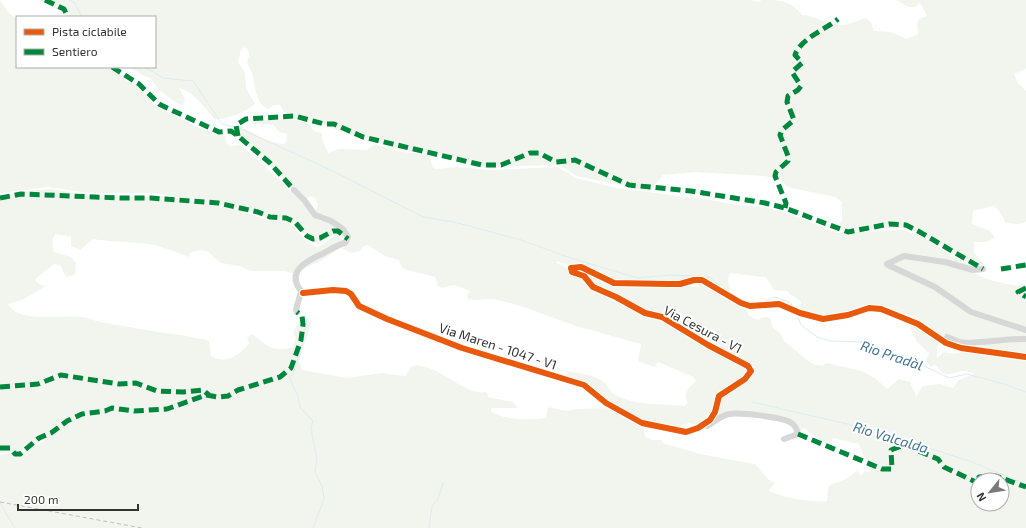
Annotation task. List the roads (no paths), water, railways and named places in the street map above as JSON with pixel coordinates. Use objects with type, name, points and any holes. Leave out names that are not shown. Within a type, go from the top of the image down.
[{"type":"street","points":[[294,190],[305,201],[315,215],[330,221],[343,229],[348,240],[345,244],[315,257],[300,267],[296,274],[296,282],[302,293],[300,295],[296,310],[297,312]]},
{"type":"street","points":[[983,269],[973,270],[945,262],[904,256],[887,264],[935,287],[971,312],[1026,330]]},
{"type":"street","name":"Via Cesura - V1","points":[[701,426],[713,416],[719,396],[748,376],[751,371],[748,366],[708,345],[662,317],[645,313],[616,297],[593,287],[584,276],[572,272],[571,268],[581,267],[614,283],[668,284],[698,279],[711,284],[741,303],[750,306],[779,304],[823,319],[848,315],[869,308],[881,309],[918,324],[946,343]]},
{"type":"street","name":"Via Maren - 1047 - V1","points":[[302,293],[333,290],[346,291],[351,294],[359,306],[387,319],[462,348],[584,385],[606,403],[637,421],[653,426],[686,432],[701,426]]},
{"type":"street","points":[[1026,339],[1008,338],[959,342],[947,337],[946,343],[961,348],[1026,357]]},
{"type":"street","points":[[701,426],[703,429],[723,416],[731,414],[775,418],[790,423],[796,428],[798,434],[784,439]]},
{"type":"waterway","points":[[69,0],[74,2],[81,16]]},
{"type":"waterway","points":[[147,68],[163,78],[193,81],[222,124],[239,128],[335,172],[423,217],[454,222],[521,240],[568,257],[637,278],[672,275],[709,277],[727,291]]},
{"type":"waterway","name":"Rio Pradàl","points":[[763,302],[775,297],[791,303],[793,308]]},
{"type":"waterway","name":"Rio Pradàl","points":[[747,302],[760,302]]},
{"type":"waterway","name":"Rio Pradàl","points":[[797,314],[801,325],[817,337],[830,341],[864,342],[914,361],[949,378],[967,374],[1004,384],[1026,392]]},
{"type":"waterway","points":[[307,318],[303,341],[293,374],[289,377],[298,396],[300,407],[313,421],[311,428],[317,459],[315,472],[322,486],[324,499],[313,528]]},
{"type":"waterway","name":"Rio Valcalda","points":[[752,402],[873,430],[969,461],[1026,484]]},
{"type":"waterway","points":[[429,528],[432,506],[438,499],[443,483]]},
{"type":"waterway","points":[[0,503],[15,528]]},
{"type":"railway","points":[[0,502],[142,528]]}]
